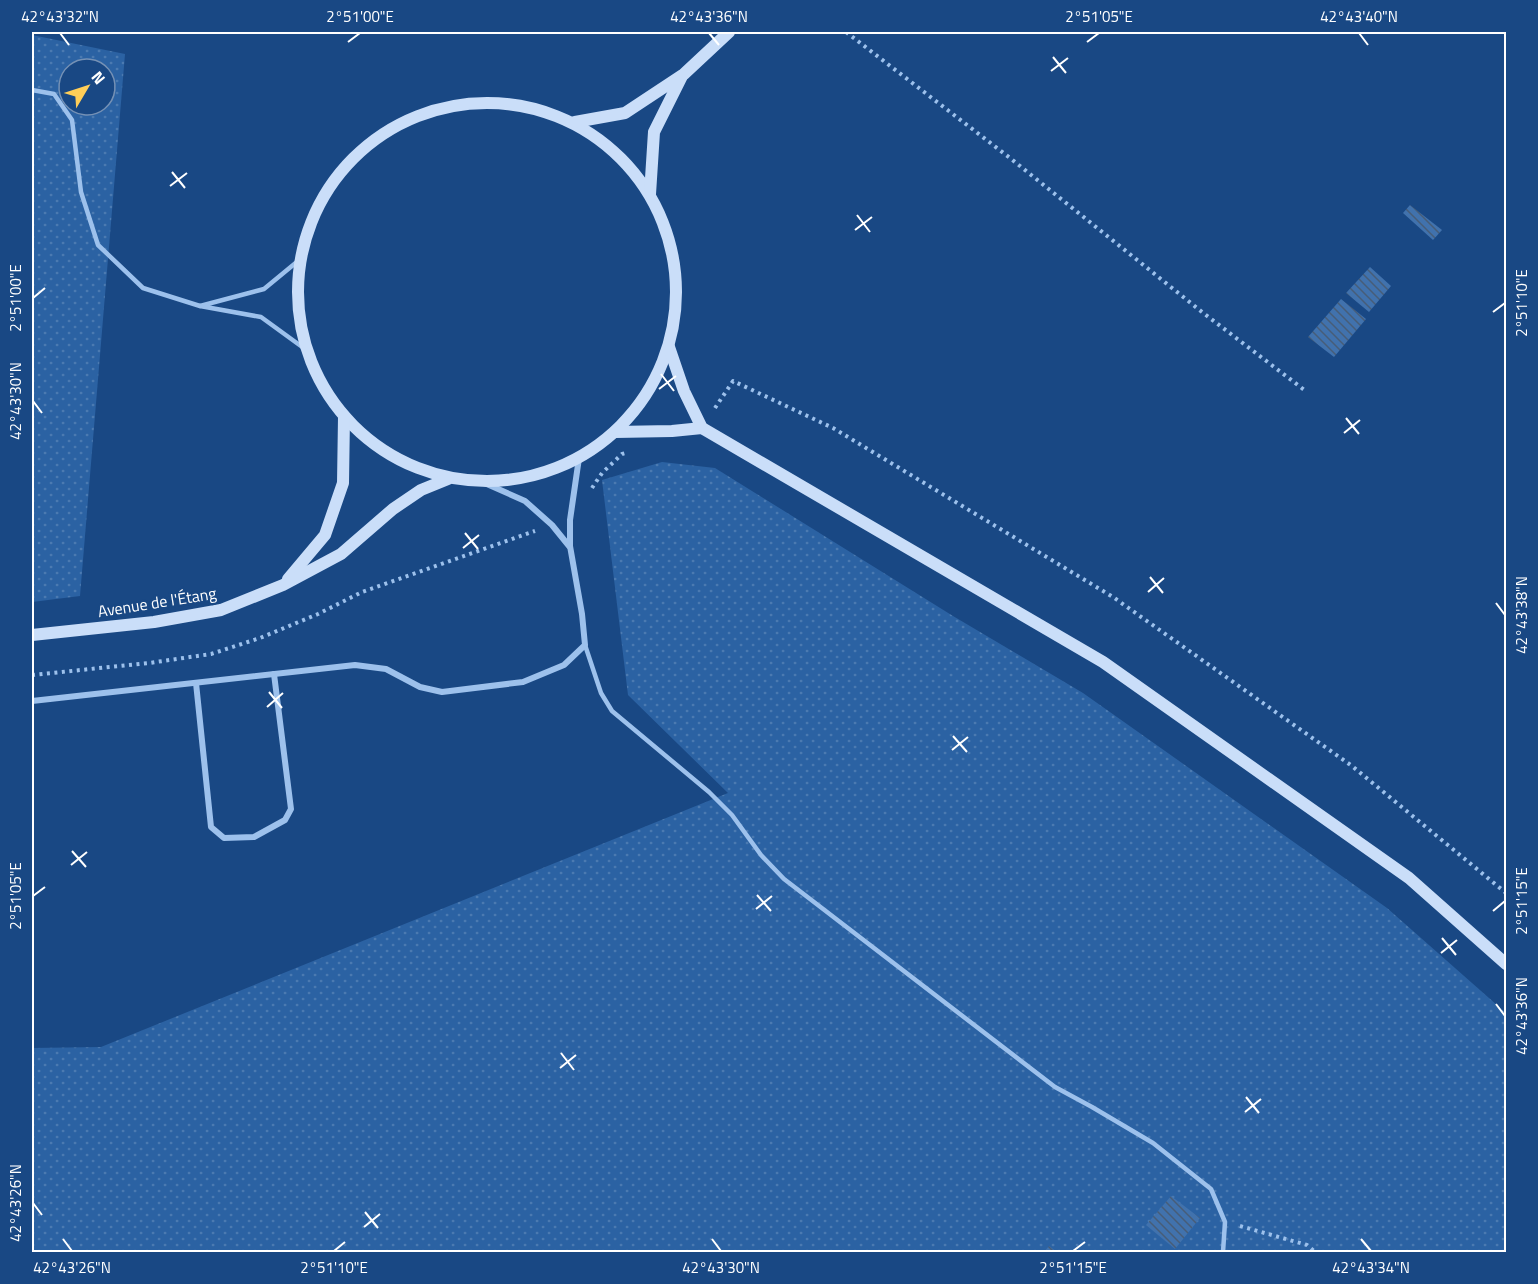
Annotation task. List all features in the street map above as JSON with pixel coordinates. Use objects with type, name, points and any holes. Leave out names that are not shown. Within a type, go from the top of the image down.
[{"type":"main road","points":[[575,122],[625,113],[684,74],[729,32]]},
{"type":"main road","points":[[650,194],[654,132],[684,74]]},
{"type":"main road","points":[[484,100],[575,122],[616,151],[650,194],[669,236],[677,294],[669,346],[652,386],[615,432],[579,458],[550,473],[480,481],[448,479],[394,457],[344,417],[321,385],[305,349],[298,261],[307,225],[352,156],[412,115],[484,100]]},
{"type":"main road","points":[[669,346],[684,391],[702,428],[1103,662],[1409,878],[1506,964]]},
{"type":"main road","points":[[283,585],[326,535],[343,483],[344,417]]},
{"type":"main road","points":[[615,432],[702,428]]},
{"type":"main road","name":"Avenue de l'Étang","points":[[32,635],[153,622],[221,610],[283,585],[341,554],[393,509],[421,490],[448,479]]},
{"type":"street","points":[[32,701],[355,665],[386,669],[420,687],[442,692],[523,682],[564,665],[585,645],[570,546],[570,520],[579,458]]},
{"type":"street","points":[[480,481],[525,501],[552,525],[570,546]]},
{"type":"street","points":[[196,683],[211,827],[224,838],[254,837],[285,820],[291,809],[274,674]]},
{"type":"lane","points":[[32,90],[54,94],[72,120],[81,192],[98,245],[143,288],[200,306],[261,317],[305,349]]},
{"type":"lane","points":[[200,306],[264,289],[298,261]]},
{"type":"lane","points":[[585,645],[601,693],[612,711],[709,792],[732,815],[761,855],[784,879],[1054,1087],[1153,1143],[1211,1189],[1225,1222],[1223,1252]]},
{"type":"path","points":[[846,32],[1307,392]]},
{"type":"path","points":[[702,428],[733,381],[832,428],[1113,597],[1352,766],[1506,893]]},
{"type":"path","points":[[590,491],[602,472],[622,454],[633,452]]},
{"type":"path","points":[[32,675],[211,654],[260,638],[318,614],[362,592],[552,525]]},
{"type":"path","points":[[1225,1222],[1307,1245],[1315,1252]]},
{"type":"shaded area","points":[[32,35],[125,54],[80,596],[32,602]]},
{"type":"shaded area","points":[[662,462],[715,468],[953,616],[1083,693],[1387,908],[1506,1013],[1506,1252],[32,1252],[32,1048],[101,1047],[728,793],[628,695],[602,480]]},
{"type":"building","points":[[1410,205],[1442,230],[1433,240],[1403,213]]},
{"type":"building","points":[[1370,267],[1391,286],[1369,312],[1346,293]]},
{"type":"building","points":[[1341,299],[1366,319],[1334,357],[1308,337]]},
{"type":"building","points":[[1171,1196],[1200,1218],[1175,1249],[1146,1225]]},
{"type":"building","points":[[1049,1246],[1057,1252],[1044,1252]]}]
